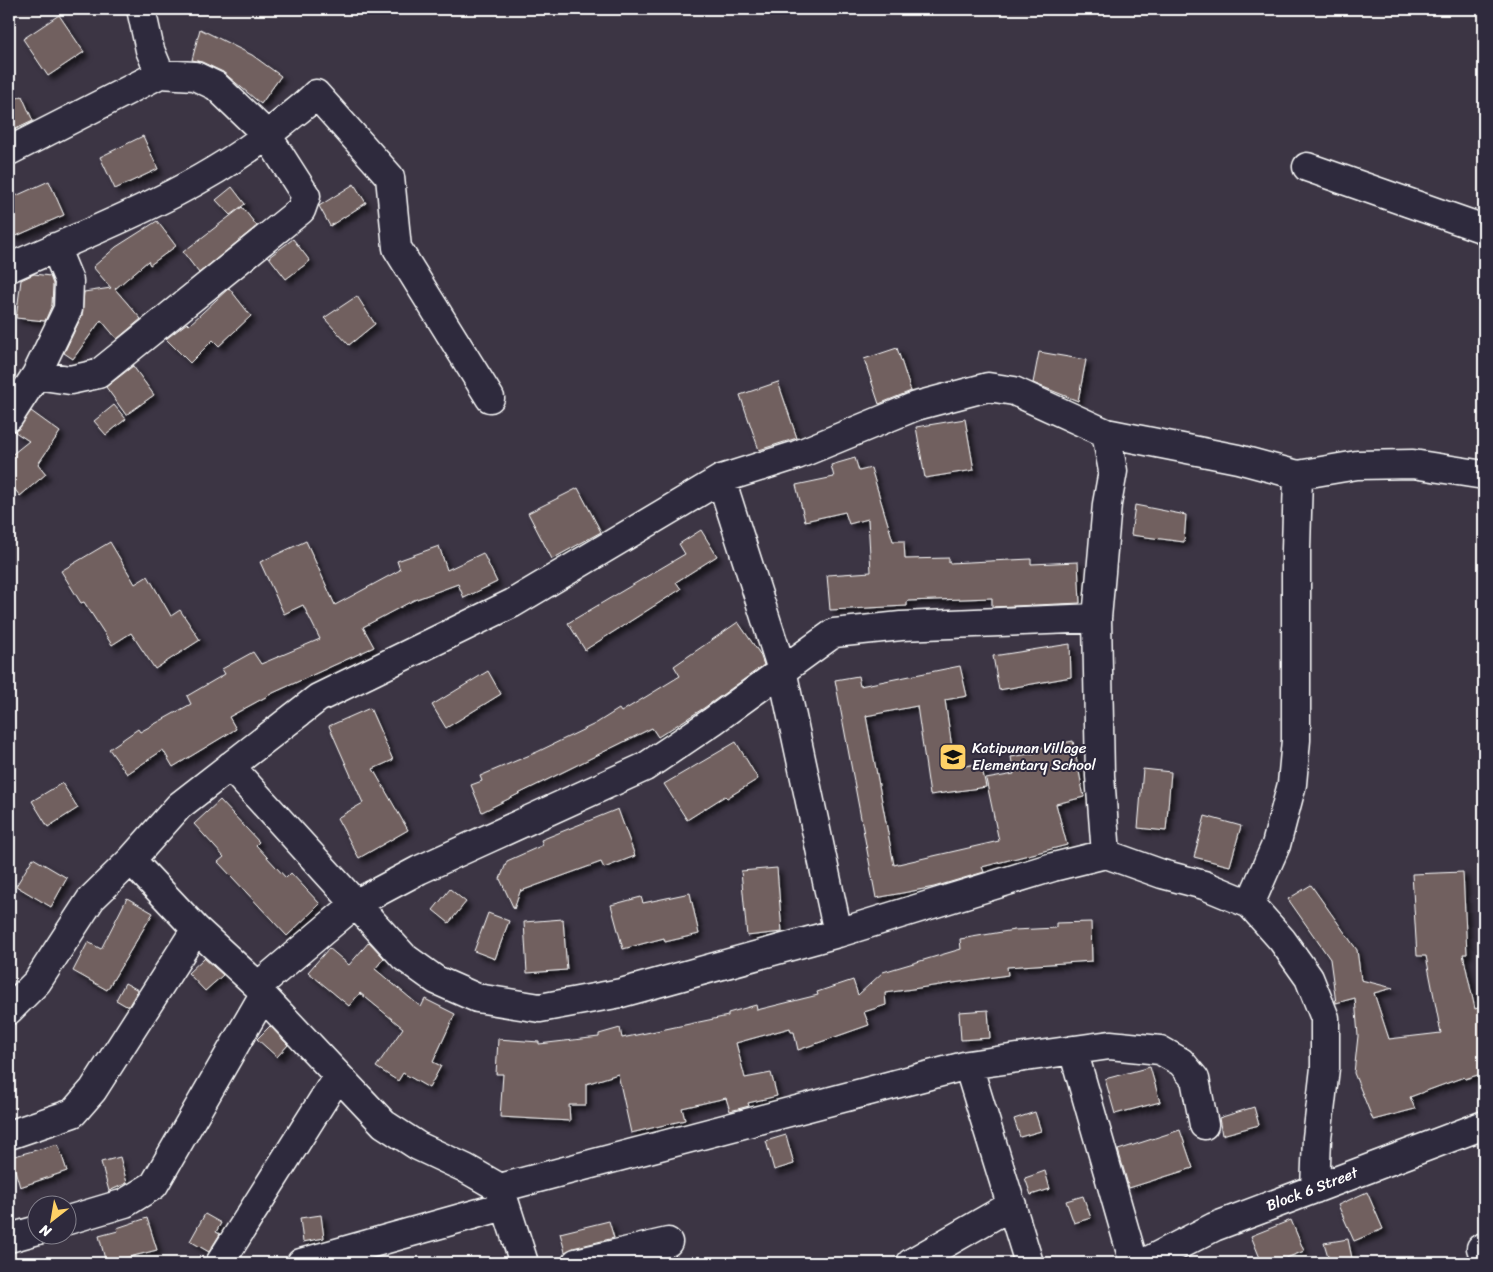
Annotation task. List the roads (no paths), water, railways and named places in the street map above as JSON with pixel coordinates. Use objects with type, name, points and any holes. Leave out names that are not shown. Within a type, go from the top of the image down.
[{"type":"street","points":[[141,9],[150,50],[160,74]]},
{"type":"street","points":[[9,151],[160,74],[195,76],[216,86],[267,136],[306,196],[300,210],[98,374],[70,380],[36,374]]},
{"type":"street","points":[[9,268],[174,195],[238,157],[267,136],[316,94],[390,177],[397,248],[490,398]]},
{"type":"street","points":[[1307,166],[1484,229]]},
{"type":"street","points":[[9,417],[36,374],[68,309],[69,280],[55,247]]},
{"type":"street","points":[[9,1010],[37,982],[90,899],[131,860],[179,806],[318,698],[513,602],[721,479],[797,455],[916,406],[988,387],[1014,391],[1106,433],[1238,459],[1298,475],[1357,465],[1413,464],[1484,475]]},
{"type":"street","points":[[1106,433],[1113,472],[1107,504],[1097,618],[1100,776],[1106,854]]},
{"type":"street","points":[[1250,904],[1276,845],[1292,784],[1296,740],[1298,475]]},
{"type":"street","points":[[721,479],[782,670],[838,933]]},
{"type":"street","points":[[78,1217],[125,1203],[154,1185],[260,991],[355,904],[419,870],[645,767],[713,721],[834,633],[901,626],[1097,618]]},
{"type":"street","points":[[230,766],[404,957],[436,980],[477,998],[540,1008],[621,993],[838,933],[1053,866],[1106,854],[1162,874],[1204,885],[1250,904],[1282,940],[1309,978],[1325,1018],[1325,1068],[1317,1138],[1315,1189]]},
{"type":"street","points":[[131,860],[260,991],[384,1124],[418,1146],[465,1168],[502,1197],[524,1263]]},
{"type":"street","points":[[9,1135],[73,1113],[93,1090],[196,928]]},
{"type":"street","points":[[301,1263],[502,1197],[968,1065],[1110,1045],[1160,1050],[1181,1062],[1195,1079],[1204,1125]]},
{"type":"street","points":[[1073,1050],[1134,1263]]},
{"type":"street","points":[[968,1065],[1029,1263]]},
{"type":"street","points":[[220,1263],[338,1076]]},
{"type":"street","name":"Block 6 Street","points":[[1144,1263],[1214,1227],[1484,1125]]},
{"type":"street","points":[[911,1263],[1012,1205]]},
{"type":"street","points":[[9,1238],[28,1233]]},
{"type":"street","points":[[576,1263],[668,1242]]},
{"type":"place","name":"Katipunan Village Elementary School","points":[[953,757]]}]
